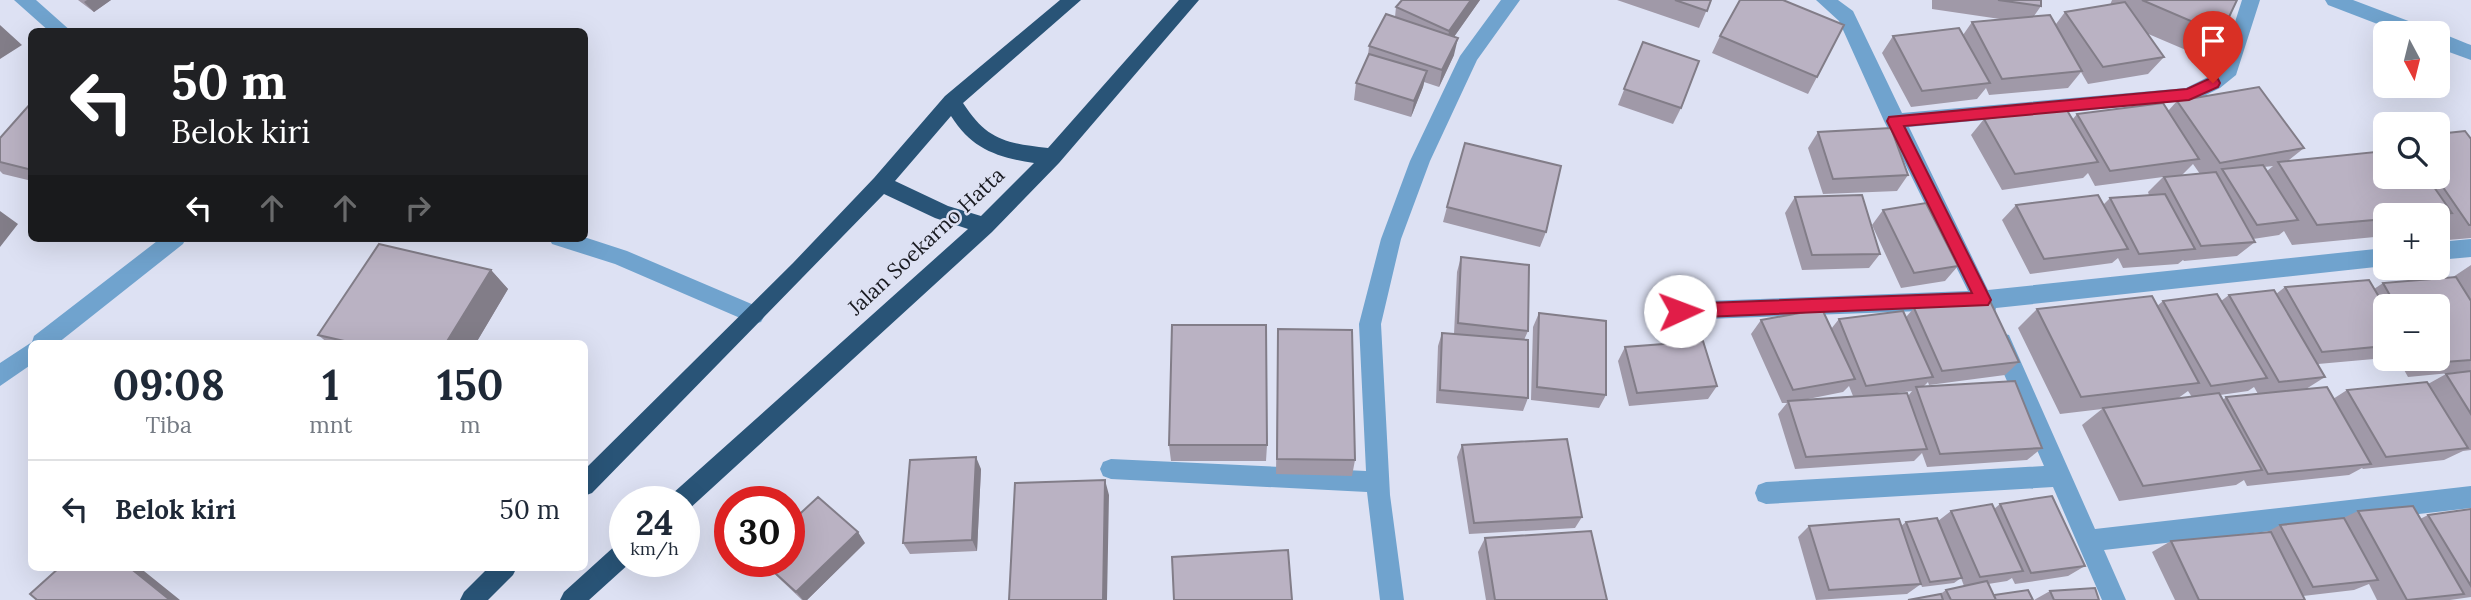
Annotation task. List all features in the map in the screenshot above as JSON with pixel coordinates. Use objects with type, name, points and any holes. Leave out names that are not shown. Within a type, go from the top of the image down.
[{"type":"highway","points":[[588,482],[881,184],[952,101],[1072,0]]},
{"type":"highway","name":"Jalan Soekarno Hatta","points":[[698,486],[985,226],[1052,157],[1190,0]]},
{"type":"highway","points":[[952,101],[971,131],[1007,151],[1052,157]]},
{"type":"highway","points":[[881,184],[943,212],[985,226]]},
{"type":"highway","points":[[572,600],[609,566]]},
{"type":"highway","points":[[472,600],[501,571]]},
{"type":"street","points":[[23,0],[58,28]]},
{"type":"street","points":[[1392,600],[1378,482],[1370,324],[1391,239],[1420,161],[1469,56],[1511,0]]},
{"type":"street","points":[[1825,0],[1846,16],[1894,121],[1983,300],[2114,600]]},
{"type":"street","points":[[1894,121],[2189,95],[2213,83],[2229,70],[2251,0]]},
{"type":"street","points":[[2334,0],[2389,21]]},
{"type":"street","points":[[2450,45],[2471,53]]},
{"type":"street","points":[[46,340],[171,242]]},
{"type":"street","points":[[572,242],[621,257],[754,315]]},
{"type":"street","points":[[2450,250],[2471,248]]},
{"type":"street","points":[[1680,311],[1983,300],[2373,258]]},
{"type":"street","points":[[0,376],[28,354]]},
{"type":"street","points":[[1111,469],[1378,482]]},
{"type":"street","points":[[1766,493],[2059,476]]},
{"type":"street","points":[[2089,541],[2471,497]]},
{"type":"building","points":[[1402,0],[1471,0],[1449,31],[1396,7]]},
{"type":"building","points":[[1675,0],[1711,0],[1707,11]]},
{"type":"building","points":[[1740,0],[1783,0],[1844,25],[1817,77],[1720,36]]},
{"type":"building","points":[[1998,0],[2041,0],[2041,6]]},
{"type":"building","points":[[2142,0],[2237,0],[2221,34]]},
{"type":"building","points":[[2125,2],[2164,57],[2103,67],[2065,12]]},
{"type":"building","points":[[1386,14],[1458,38],[1442,70],[1369,46]]},
{"type":"building","points":[[2050,15],[2082,71],[2002,79],[1972,22]]},
{"type":"building","points":[[1959,28],[1990,83],[1922,91],[1893,36]]},
{"type":"building","points":[[1643,42],[1699,61],[1681,108],[1624,89]]},
{"type":"building","points":[[1369,54],[1427,71],[1414,101],[1356,83]]},
{"type":"building","points":[[2259,87],[2304,148],[2220,163],[2177,101]]},
{"type":"building","points":[[2163,103],[2199,159],[2110,171],[2077,114]]},
{"type":"building","points":[[28,106],[28,169],[0,162],[0,138]]},
{"type":"building","points":[[2065,107],[2098,162],[2015,174],[1984,119]]},
{"type":"building","points":[[1891,128],[1908,175],[1833,179],[1818,132]]},
{"type":"building","points":[[2465,131],[2471,139],[2471,225],[2444,189],[2450,189],[2450,133]]},
{"type":"building","points":[[1465,143],[1561,166],[1546,232],[1447,207]]},
{"type":"building","points":[[2373,152],[2373,189],[2435,189],[2445,203],[2373,203],[2373,220],[2317,225],[2278,162]]},
{"type":"building","points":[[2263,165],[2298,220],[2257,225],[2222,169]]},
{"type":"building","points":[[2216,172],[2255,242],[2201,246],[2164,177]]},
{"type":"building","points":[[2165,194],[2195,249],[2139,254],[2110,198]]},
{"type":"building","points":[[1862,195],[1880,254],[1812,255],[1795,197]]},
{"type":"building","points":[[2098,195],[2128,249],[2044,259],[2016,205]]},
{"type":"building","points":[[1926,203],[1958,266],[1914,273],[1883,210]]},
{"type":"building","points":[[379,244],[491,270],[448,340],[340,340],[318,335]]},
{"type":"building","points":[[1461,257],[1529,265],[1528,331],[1458,323]]},
{"type":"building","points":[[2450,277],[2456,277],[2471,301],[2471,360],[2450,362],[2450,294],[2389,294],[2383,283],[2450,280]]},
{"type":"building","points":[[2369,280],[2377,294],[2373,294],[2373,347],[2322,352],[2285,287]]},
{"type":"building","points":[[2274,290],[2325,377],[2279,382],[2229,295]]},
{"type":"building","points":[[2217,294],[2267,378],[2211,386],[2163,301]]},
{"type":"building","points":[[2152,296],[2199,383],[2081,397],[2037,309]]},
{"type":"building","points":[[1989,299],[2019,362],[1942,371],[1914,308]]},
{"type":"building","points":[[1822,309],[1855,379],[1793,390],[1761,320]]},
{"type":"building","points":[[1903,311],[1933,377],[1866,386],[1839,319]]},
{"type":"building","points":[[1539,313],[1606,321],[1606,395],[1537,387]]},
{"type":"building","points":[[1172,325],[1266,325],[1267,445],[1169,445]]},
{"type":"building","points":[[1278,329],[1352,330],[1355,460],[1277,459]]},
{"type":"building","points":[[1442,333],[1528,340],[1528,398],[1440,390]]},
{"type":"building","points":[[1703,341],[1717,386],[1637,393],[1625,347]]},
{"type":"building","points":[[2471,371],[2471,414],[2446,374]]},
{"type":"building","points":[[2015,381],[2042,448],[1940,454],[1916,387]]},
{"type":"building","points":[[2427,382],[2468,448],[2386,457],[2347,390]]},
{"type":"building","points":[[2327,387],[2371,464],[2268,474],[2226,397]]},
{"type":"building","points":[[1907,393],[1927,449],[1806,457],[1788,401]]},
{"type":"building","points":[[2219,393],[2262,470],[2143,486],[2103,408]]},
{"type":"building","points":[[1567,439],[1582,517],[1474,523],[1462,445]]},
{"type":"building","points":[[976,457],[972,540],[903,543],[910,460]]},
{"type":"building","points":[[1105,480],[1103,600],[1009,600],[1015,483]]},
{"type":"building","points":[[2052,496],[2085,566],[2031,573],[2000,504]]},
{"type":"building","points":[[818,497],[858,532],[796,592],[780,577],[805,577],[805,509]]},
{"type":"building","points":[[1992,504],[2023,571],[1980,577],[1951,511]]},
{"type":"building","points":[[2413,506],[2464,594],[2407,600],[2358,511]]},
{"type":"building","points":[[2471,509],[2471,586],[2428,515]]},
{"type":"building","points":[[1937,518],[1962,578],[1930,582],[1906,522]]},
{"type":"building","points":[[2344,518],[2378,580],[2313,587],[2280,525]]},
{"type":"building","points":[[1899,519],[1921,584],[1829,590],[1809,526]]},
{"type":"building","points":[[1591,531],[1607,600],[1495,600],[1485,538]]},
{"type":"building","points":[[2271,532],[2305,600],[2199,600],[2171,541]]},
{"type":"building","points":[[1288,550],[1292,600],[1174,600],[1172,557]]},
{"type":"building","points":[[56,571],[134,571],[170,600],[37,600],[30,594]]},
{"type":"building","points":[[1987,581],[1996,600],[1951,600],[1946,590]]},
{"type":"building","points":[[2095,588],[2099,600],[2054,600],[2050,591]]},
{"type":"building","points":[[2028,590],[2033,600],[1996,600],[1994,595]]},
{"type":"building","points":[[1941,594],[1943,600],[1908,600]]},
{"type":"route","points":[[1680,311],[1983,300],[1894,121],[2189,95],[2213,83]]}]
